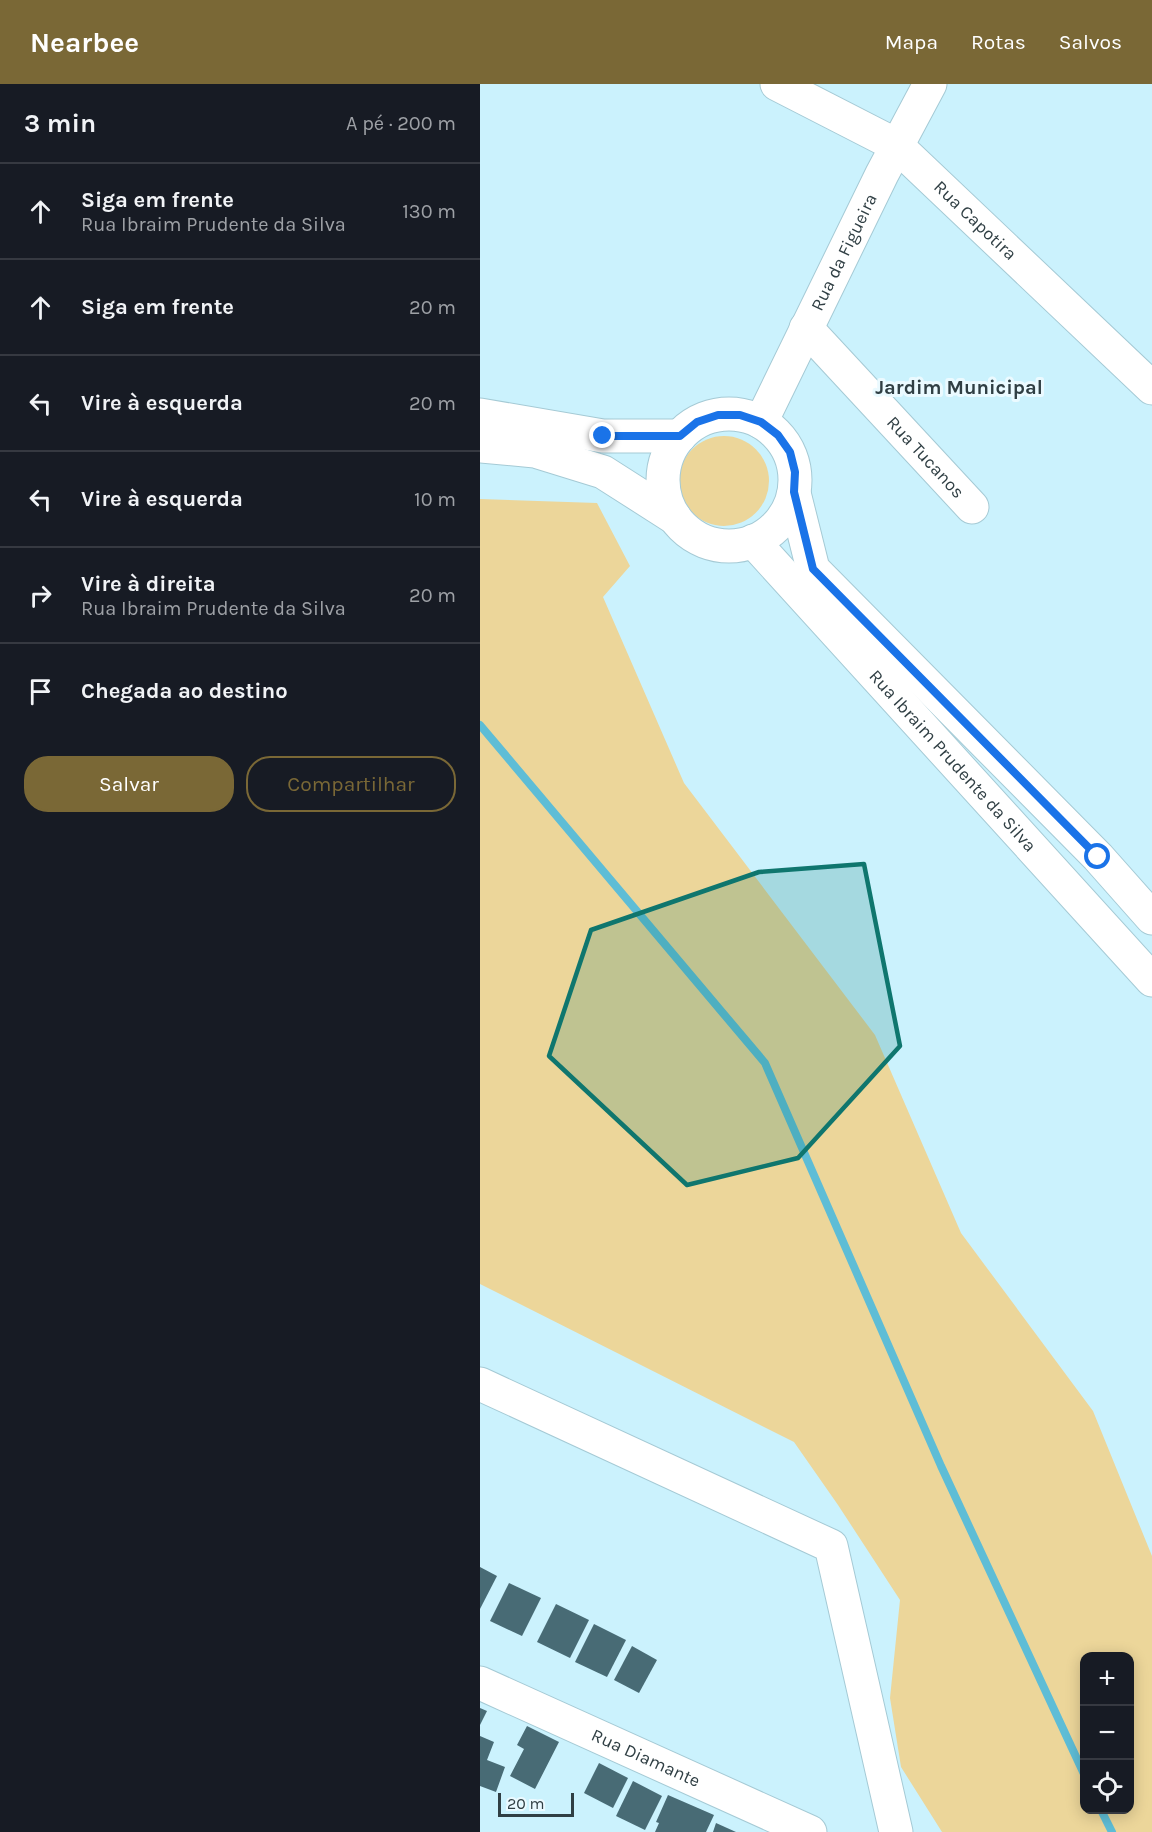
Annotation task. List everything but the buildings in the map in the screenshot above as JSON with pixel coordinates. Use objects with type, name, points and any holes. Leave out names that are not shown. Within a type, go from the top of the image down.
[{"type":"street","name":"Rua Capotira","points":[[777,84],[896,146],[1152,388]]},
{"type":"street","name":"Rua da Figueira","points":[[761,422],[896,146],[930,84]]},
{"type":"street","name":"Rua Tucanos","points":[[806,328],[972,507]]},
{"type":"street","points":[[480,415],[603,436],[680,436]]},
{"type":"street","points":[[480,446],[535,452],[603,472],[675,518],[690,533],[710,543],[732,545],[753,541],[772,530],[786,513],[794,492],[795,472],[790,452],[778,435],[761,422],[740,415],[718,415],[697,422],[680,436],[668,455],[663,476],[666,498],[675,518]]},
{"type":"street","name":"Rua Ibraim Prudente da Silva","points":[[794,492],[813,569],[1098,857],[1152,918]]},
{"type":"street","name":"Rua Ibraim Prudente da Silva","points":[[753,541],[1152,980]]},
{"type":"street","points":[[480,1384],[831,1546],[896,1832]]},
{"type":"street","name":"Rua Diamante","points":[[480,1683],[810,1832]]},
{"type":"highlighted area","points":[[864,864],[900,1046],[798,1158],[687,1185],[549,1056],[591,930],[759,872]]},
{"type":"shaded area","points":[[724,436],[741,439],[756,449],[766,464],[769,481],[766,498],[756,513],[741,523],[724,526],[707,523],[692,513],[682,498],[679,481],[682,464],[692,449],[707,439]]},
{"type":"shaded area","points":[[480,499],[597,503],[630,566],[603,597],[684,783],[875,1035],[961,1233],[1093,1411],[1152,1556],[1152,1832],[942,1832],[901,1767],[890,1698],[900,1600],[794,1442],[480,1284]]},
{"type":"waterway","points":[[480,725],[765,1063],[941,1466],[1080,1765]]},
{"type":"waterway","points":[[1103,1814],[1112,1832]]},
{"type":"district","name":"Jardim Municipal","points":[[959,387]]},
{"type":"route","points":[[603,436],[680,436],[697,422],[718,415],[740,415],[761,422],[778,435],[790,452],[795,472],[794,492],[813,569],[1098,857]]}]
